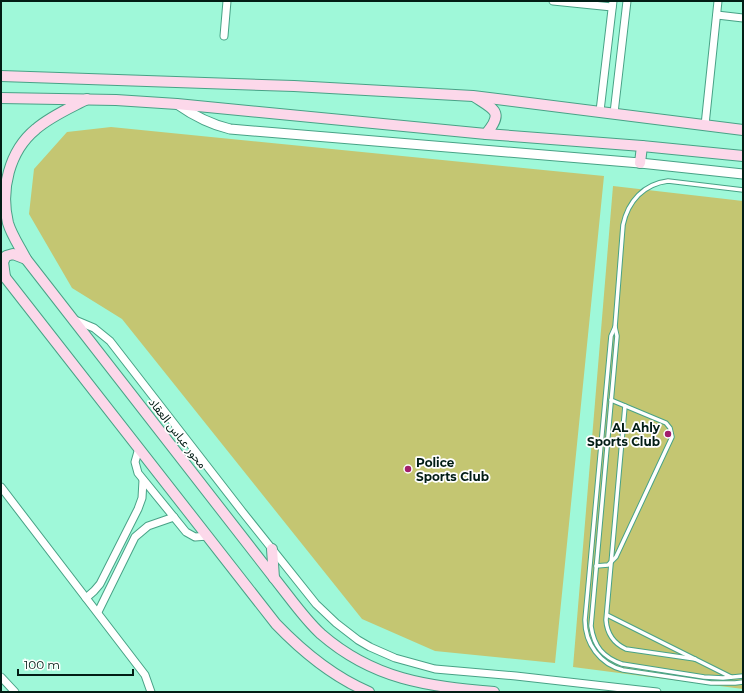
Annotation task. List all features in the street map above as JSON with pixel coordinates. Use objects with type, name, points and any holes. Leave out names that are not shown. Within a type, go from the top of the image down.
[{"type":"main road","points":[[1,76],[294,86],[474,96],[743,130]]},
{"type":"main road","points":[[474,96],[491,107],[496,114],[495,121],[486,134]]},
{"type":"main road","points":[[1,98],[87,99],[177,104],[486,134],[642,146],[743,156]]},
{"type":"main road","name":"محور عباس العقاد","points":[[87,99],[47,121],[35,130],[24,141],[9,168],[4,196],[5,212],[12,235],[26,259],[274,578],[320,633],[340,649],[385,673],[410,681],[457,689],[494,692]]},
{"type":"main road","points":[[640,163],[642,146]]},
{"type":"main road","points":[[26,259],[13,254],[6,256],[3,262],[3,275],[276,624],[295,644],[316,661],[338,676],[369,692]]},
{"type":"main road","points":[[272,549],[274,578]]},
{"type":"street","points":[[224,36],[227,1]]},
{"type":"street","points":[[553,1],[612,4],[600,111]]},
{"type":"street","points":[[614,113],[627,1]]},
{"type":"street","points":[[706,125],[718,1]]},
{"type":"street","points":[[717,15],[743,18]]},
{"type":"street","points":[[177,104],[196,117],[230,129],[640,163],[743,174]]},
{"type":"street","points":[[74,320],[94,328],[110,341],[316,604],[336,624],[370,647],[395,658],[435,669],[516,676],[658,692]]},
{"type":"street","points":[[139,448],[135,462],[138,473],[143,480],[188,534],[195,537],[208,536]]},
{"type":"street","points":[[86,598],[97,588],[138,509],[142,498],[143,480]]},
{"type":"street","points":[[1,487],[145,675],[151,692]]},
{"type":"street","points":[[98,612],[135,537],[143,528],[174,517]]},
{"type":"street","points":[[120,543],[130,547]]},
{"type":"street","points":[[111,561],[121,565]]},
{"type":"street","points":[[103,577],[113,581]]},
{"type":"street","points":[[1,677],[14,692]]},
{"type":"lane","points":[[743,190],[668,181],[654,184],[637,196],[626,212],[623,225],[615,328],[617,336],[591,626],[594,640],[605,655],[615,662],[634,667],[704,677],[743,676]]},
{"type":"lane","points":[[615,328],[611,336],[585,620],[588,639],[593,650],[600,658],[609,665],[623,670],[711,683],[743,682]]},
{"type":"lane","points":[[596,566],[611,564],[616,558],[672,437],[670,428],[666,423],[611,400]]},
{"type":"lane","points":[[625,406],[606,626],[610,636],[621,647],[631,651],[695,659]]},
{"type":"lane","points":[[607,615],[732,677]]},
{"type":"green space","name":"Police Sports Club","points":[[111,127],[604,176],[555,663],[435,651],[362,619],[122,319],[72,288],[29,214],[34,169],[67,132]]},
{"type":"green space","name":"AL Ahly Sports Club","points":[[613,186],[743,201],[743,689],[573,667]]},
{"type":"place","name":"AL Ahly Sports Club","points":[[668,434]]},
{"type":"place","name":"Police Sports Club","points":[[408,469]]}]
